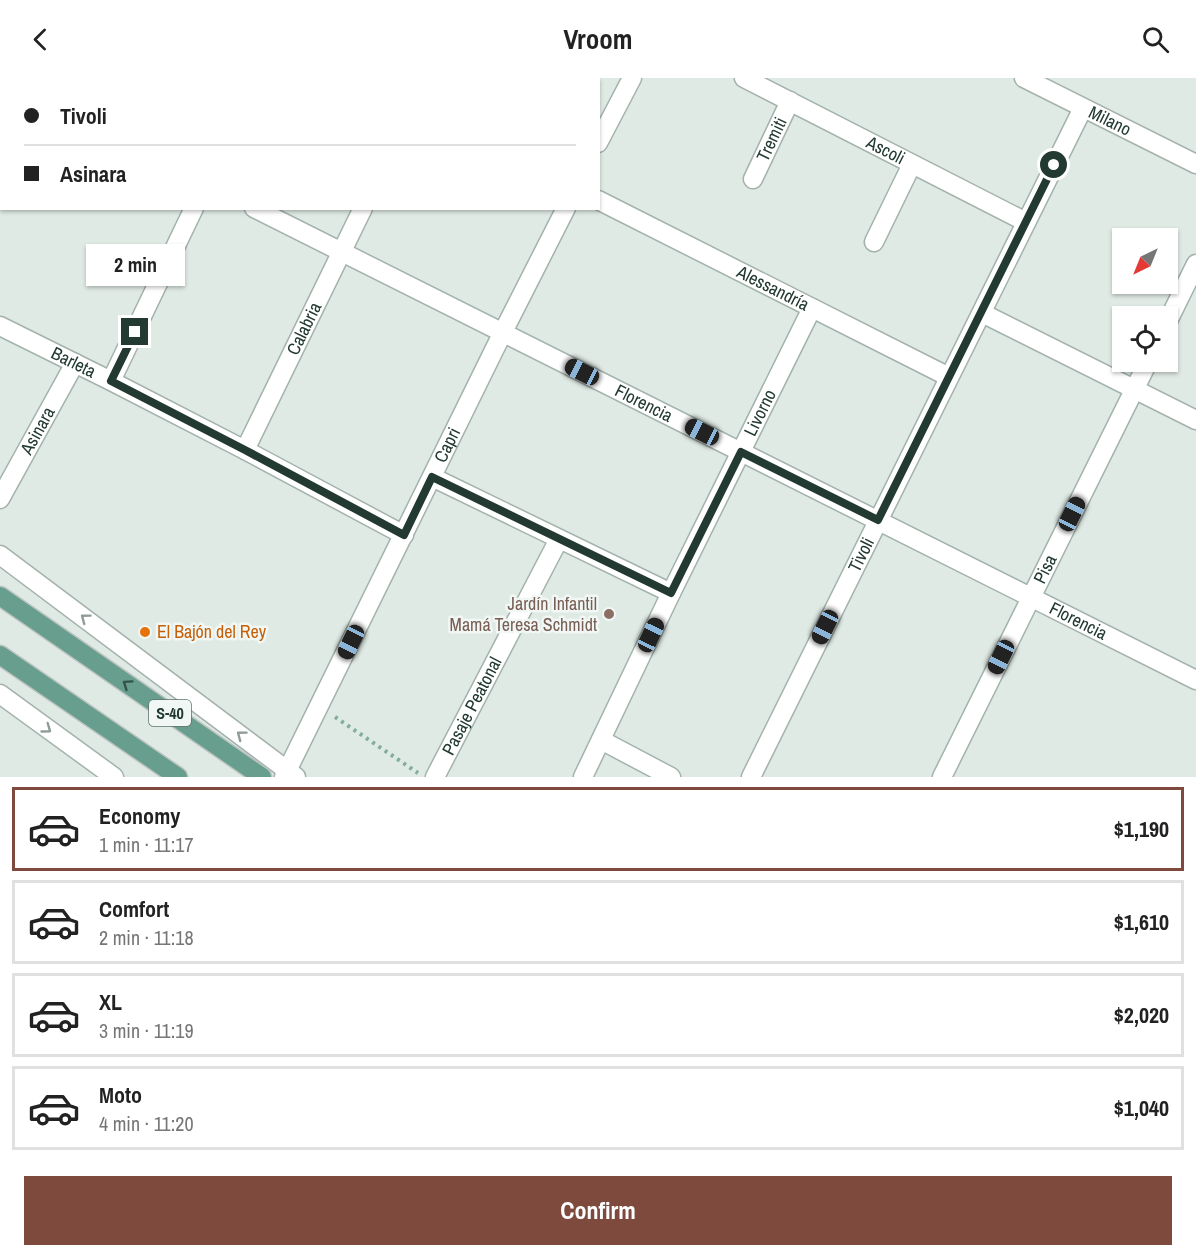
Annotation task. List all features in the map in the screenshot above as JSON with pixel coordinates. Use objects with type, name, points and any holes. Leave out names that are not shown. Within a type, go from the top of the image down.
[{"type":"main road","name":"S-40","points":[[0,596],[261,777]]},
{"type":"main road","name":"S-40","points":[[0,655],[178,777]]},
{"type":"main road","points":[[159,764],[185,777]]},
{"type":"street","points":[[600,139],[632,78]]},
{"type":"street","name":"Ascoli","points":[[744,78],[1026,222]]},
{"type":"street","name":"Milano","points":[[1024,78],[1196,164]]},
{"type":"street","name":"Tremiti","points":[[753,178],[790,101]]},
{"type":"street","name":"Tivoli","points":[[751,777],[1083,108]]},
{"type":"street","points":[[874,242],[912,164]]},
{"type":"street","name":"Alessandría","points":[[600,201],[950,377]]},
{"type":"street","points":[[111,381],[193,210]]},
{"type":"street","name":"Florencia","points":[[258,210],[1196,680]]},
{"type":"street","name":"Calabria","points":[[245,450],[362,210]]},
{"type":"street","name":"Capri","points":[[290,775],[319,707],[565,210]]},
{"type":"street","points":[[1175,306],[1196,264]]},
{"type":"street","name":"Livorno","points":[[583,777],[812,308]]},
{"type":"street","points":[[982,313],[1196,420]]},
{"type":"street","name":"Barleta","points":[[0,326],[245,450],[404,535]]},
{"type":"street","name":"Asinara","points":[[0,499],[75,363]]},
{"type":"street","name":"Pisa","points":[[942,777],[1143,372]]},
{"type":"street","points":[[432,477],[671,593]]},
{"type":"street","name":"Pasaje Peatonal","points":[[435,777],[559,539]]},
{"type":"street","points":[[0,555],[290,775]]},
{"type":"street","points":[[0,694],[114,777]]},
{"type":"street","points":[[602,740],[671,777]]},
{"type":"path","points":[[319,707],[424,777]]},
{"type":"place","name":"Jardín Infantil Mamá Teresa Schmidt","points":[[609,614]]},
{"type":"place","name":"El Bajón del Rey","points":[[145,632]]},
{"type":"route","points":[[135,332],[111,381],[404,535],[432,477],[671,593],[741,452],[878,520],[1054,165]]}]
